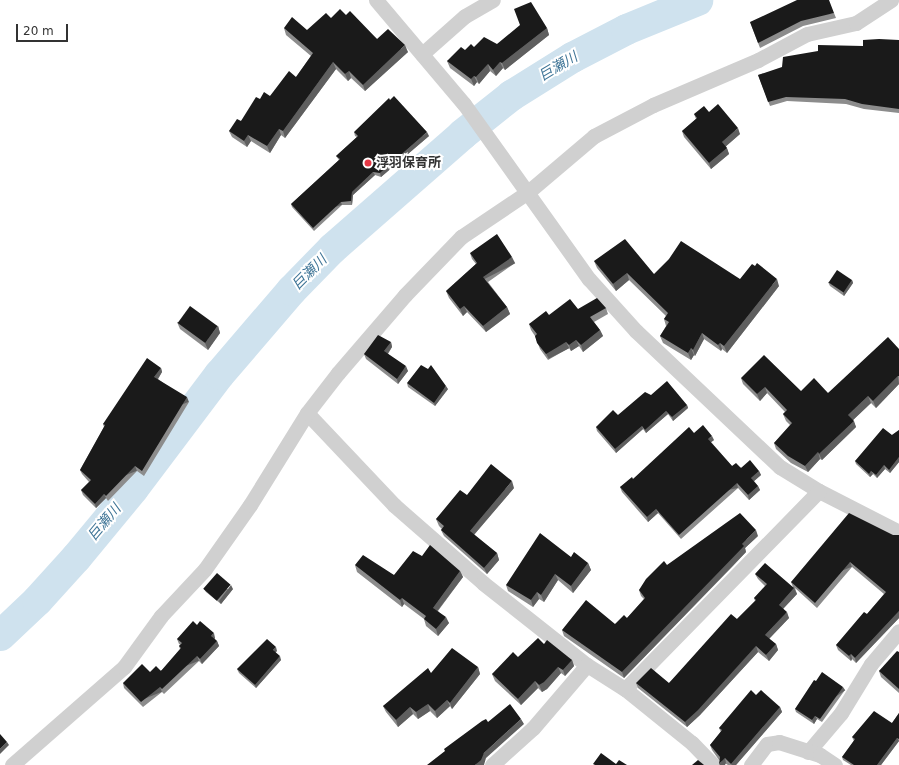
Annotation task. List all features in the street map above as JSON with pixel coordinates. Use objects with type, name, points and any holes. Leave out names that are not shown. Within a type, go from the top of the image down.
[{"type":"street","points":[[376,0],[464,104],[589,278],[636,330],[780,467],[819,492],[899,532]]},
{"type":"street","points":[[422,54],[465,16],[493,0]]},
{"type":"street","points":[[12,765],[124,666],[161,616],[205,569],[250,505],[307,413],[405,295],[461,238],[528,192],[594,136],[653,105],[758,60],[807,34],[856,23],[891,0]]},
{"type":"street","points":[[307,413],[394,506],[483,583],[587,665],[625,689],[692,743],[713,765]]},
{"type":"street","points":[[625,689],[819,492]]},
{"type":"street","points":[[808,752],[841,713],[871,664],[899,631]]},
{"type":"street","points":[[492,765],[533,728],[587,665]]},
{"type":"street","points":[[751,765],[767,744],[779,742],[808,752],[835,765]]},
{"type":"building","points":[[797,0],[829,0],[834,13],[801,21],[758,43],[750,22]]},
{"type":"building","points":[[531,2],[547,28],[502,63],[500,62],[493,70],[488,64],[476,77],[474,76],[471,79],[447,61],[461,47],[465,50],[471,44],[474,47],[484,37],[497,44],[520,25],[514,9]]},
{"type":"building","points":[[340,9],[346,15],[350,11],[377,39],[388,29],[405,45],[363,85],[349,71],[345,74],[333,62],[283,131],[279,129],[267,146],[248,135],[244,141],[229,131],[237,119],[241,121],[256,97],[260,99],[264,92],[270,96],[289,71],[296,77],[313,53],[284,28],[292,17],[307,30],[326,13],[331,18]]},
{"type":"building","points":[[863,40],[899,40],[899,109],[862,104],[845,99],[786,97],[768,102],[758,75],[782,67],[783,57],[818,51],[818,45],[863,46]]},
{"type":"building","name":"浮羽保育所","points":[[394,96],[427,132],[380,173],[373,172],[352,192],[351,201],[341,202],[313,228],[291,204],[340,159],[336,156],[358,136],[354,132],[389,98],[390,100]]},
{"type":"building","points":[[718,104],[738,128],[722,142],[727,148],[709,163],[682,131],[697,118],[694,114],[704,106],[709,112]]},
{"type":"building","points":[[497,234],[512,257],[483,277],[507,307],[483,326],[464,306],[460,309],[446,291],[477,263],[470,253]]},
{"type":"building","points":[[625,239],[654,274],[669,259],[681,241],[740,279],[752,264],[755,266],[757,263],[777,279],[724,346],[720,343],[718,345],[702,333],[693,350],[691,348],[688,353],[660,336],[669,322],[664,319],[668,313],[627,273],[613,284],[594,261]]},
{"type":"building","points":[[837,270],[852,280],[844,293],[829,282]]},
{"type":"building","points":[[597,298],[606,308],[590,317],[600,330],[581,345],[576,340],[569,345],[566,342],[546,354],[537,343],[535,336],[537,334],[529,324],[546,311],[549,315],[570,299],[578,309]]},
{"type":"building","points":[[190,306],[218,326],[205,343],[178,323]]},
{"type":"building","points":[[378,335],[391,342],[384,351],[406,366],[397,379],[364,354]]},
{"type":"building","points":[[888,337],[899,349],[899,376],[873,401],[868,396],[848,415],[854,421],[819,454],[818,452],[805,466],[788,456],[774,443],[792,423],[783,414],[787,410],[765,387],[757,394],[741,378],[764,355],[801,391],[814,378],[828,393]]},
{"type":"building","points":[[147,358],[161,368],[154,377],[187,397],[142,471],[135,466],[106,496],[104,494],[95,504],[81,490],[91,480],[80,470],[105,425],[103,424]]},
{"type":"building","points":[[421,365],[428,369],[431,365],[446,386],[434,403],[407,383]]},
{"type":"building","points":[[667,381],[687,405],[672,417],[666,411],[645,430],[642,426],[615,449],[596,427],[613,410],[618,415],[645,392],[651,395]]},
{"type":"building","points":[[703,425],[712,436],[708,439],[732,466],[736,463],[741,468],[750,460],[759,471],[751,478],[758,486],[748,495],[737,483],[679,535],[656,509],[647,517],[620,487],[632,477],[633,479],[689,427],[694,433]]},
{"type":"building","points":[[883,428],[892,435],[899,430],[899,457],[889,470],[884,465],[876,475],[871,471],[869,474],[855,461]]},
{"type":"building","points":[[491,464],[512,481],[470,531],[497,553],[484,568],[441,530],[444,526],[436,519],[460,490],[467,495]]},
{"type":"building","points":[[740,513],[756,530],[742,544],[744,546],[622,672],[562,630],[586,600],[615,624],[624,615],[627,618],[645,598],[639,590],[646,579],[664,561],[667,565]]},
{"type":"building","points":[[849,513],[893,535],[899,535],[899,611],[855,658],[851,654],[849,656],[836,645],[864,612],[867,614],[886,592],[850,562],[815,603],[791,582]]},
{"type":"building","points":[[540,533],[571,557],[574,552],[588,563],[571,586],[555,574],[541,595],[537,592],[531,600],[506,585]]},
{"type":"building","points":[[430,545],[460,571],[433,608],[446,617],[436,629],[424,619],[426,616],[402,598],[400,600],[355,565],[363,555],[394,575],[413,551],[422,556]]},
{"type":"building","points":[[765,563],[794,588],[779,605],[787,612],[765,635],[776,644],[766,655],[756,646],[698,710],[685,722],[636,683],[651,668],[669,683],[731,614],[737,619],[756,600],[754,598],[767,584],[755,574]]},
{"type":"building","points":[[217,573],[231,585],[217,601],[203,589]]},
{"type":"building","points":[[193,621],[197,625],[200,621],[214,633],[211,636],[217,641],[200,659],[197,656],[162,689],[160,687],[141,702],[123,683],[142,664],[150,672],[156,666],[161,671],[181,648],[179,646],[182,643],[177,639]]},
{"type":"building","points":[[538,638],[544,644],[547,640],[572,660],[563,670],[558,667],[544,682],[539,685],[535,681],[518,699],[492,674],[513,652],[518,657]]},
{"type":"building","points":[[267,639],[276,647],[273,650],[280,656],[255,685],[237,669]]},
{"type":"building","points":[[452,648],[478,667],[450,703],[447,700],[435,711],[428,704],[416,712],[410,707],[396,720],[383,706],[428,668],[431,673]]},
{"type":"building","points":[[897,651],[899,652],[899,689],[879,671]]},
{"type":"building","points":[[822,672],[843,687],[820,719],[815,716],[812,720],[795,709],[814,680],[816,681]]},
{"type":"building","points":[[751,690],[756,695],[761,690],[780,707],[731,764],[725,758],[719,764],[720,757],[710,745],[722,730],[719,728]]},
{"type":"building","points":[[510,704],[521,719],[484,753],[481,760],[475,765],[427,765],[445,751],[444,749],[482,721],[486,719],[488,722]]},
{"type":"building","points":[[874,711],[892,723],[899,713],[899,739],[897,738],[877,765],[854,765],[842,757],[855,739],[852,737]]},
{"type":"building","points":[[0,734],[7,742],[0,749]]},
{"type":"building","points":[[601,753],[616,764],[619,760],[627,765],[593,764]]},
{"type":"building","points":[[698,760],[704,765],[692,765]]},
{"type":"waterway","name":"巨瀬川","points":[[0,635],[37,600],[76,557],[133,488],[219,374],[291,290],[332,248],[462,134],[511,95],[572,57],[626,29],[697,0]]},
{"type":"place","name":"浮羽保育所","points":[[368,163]]}]
